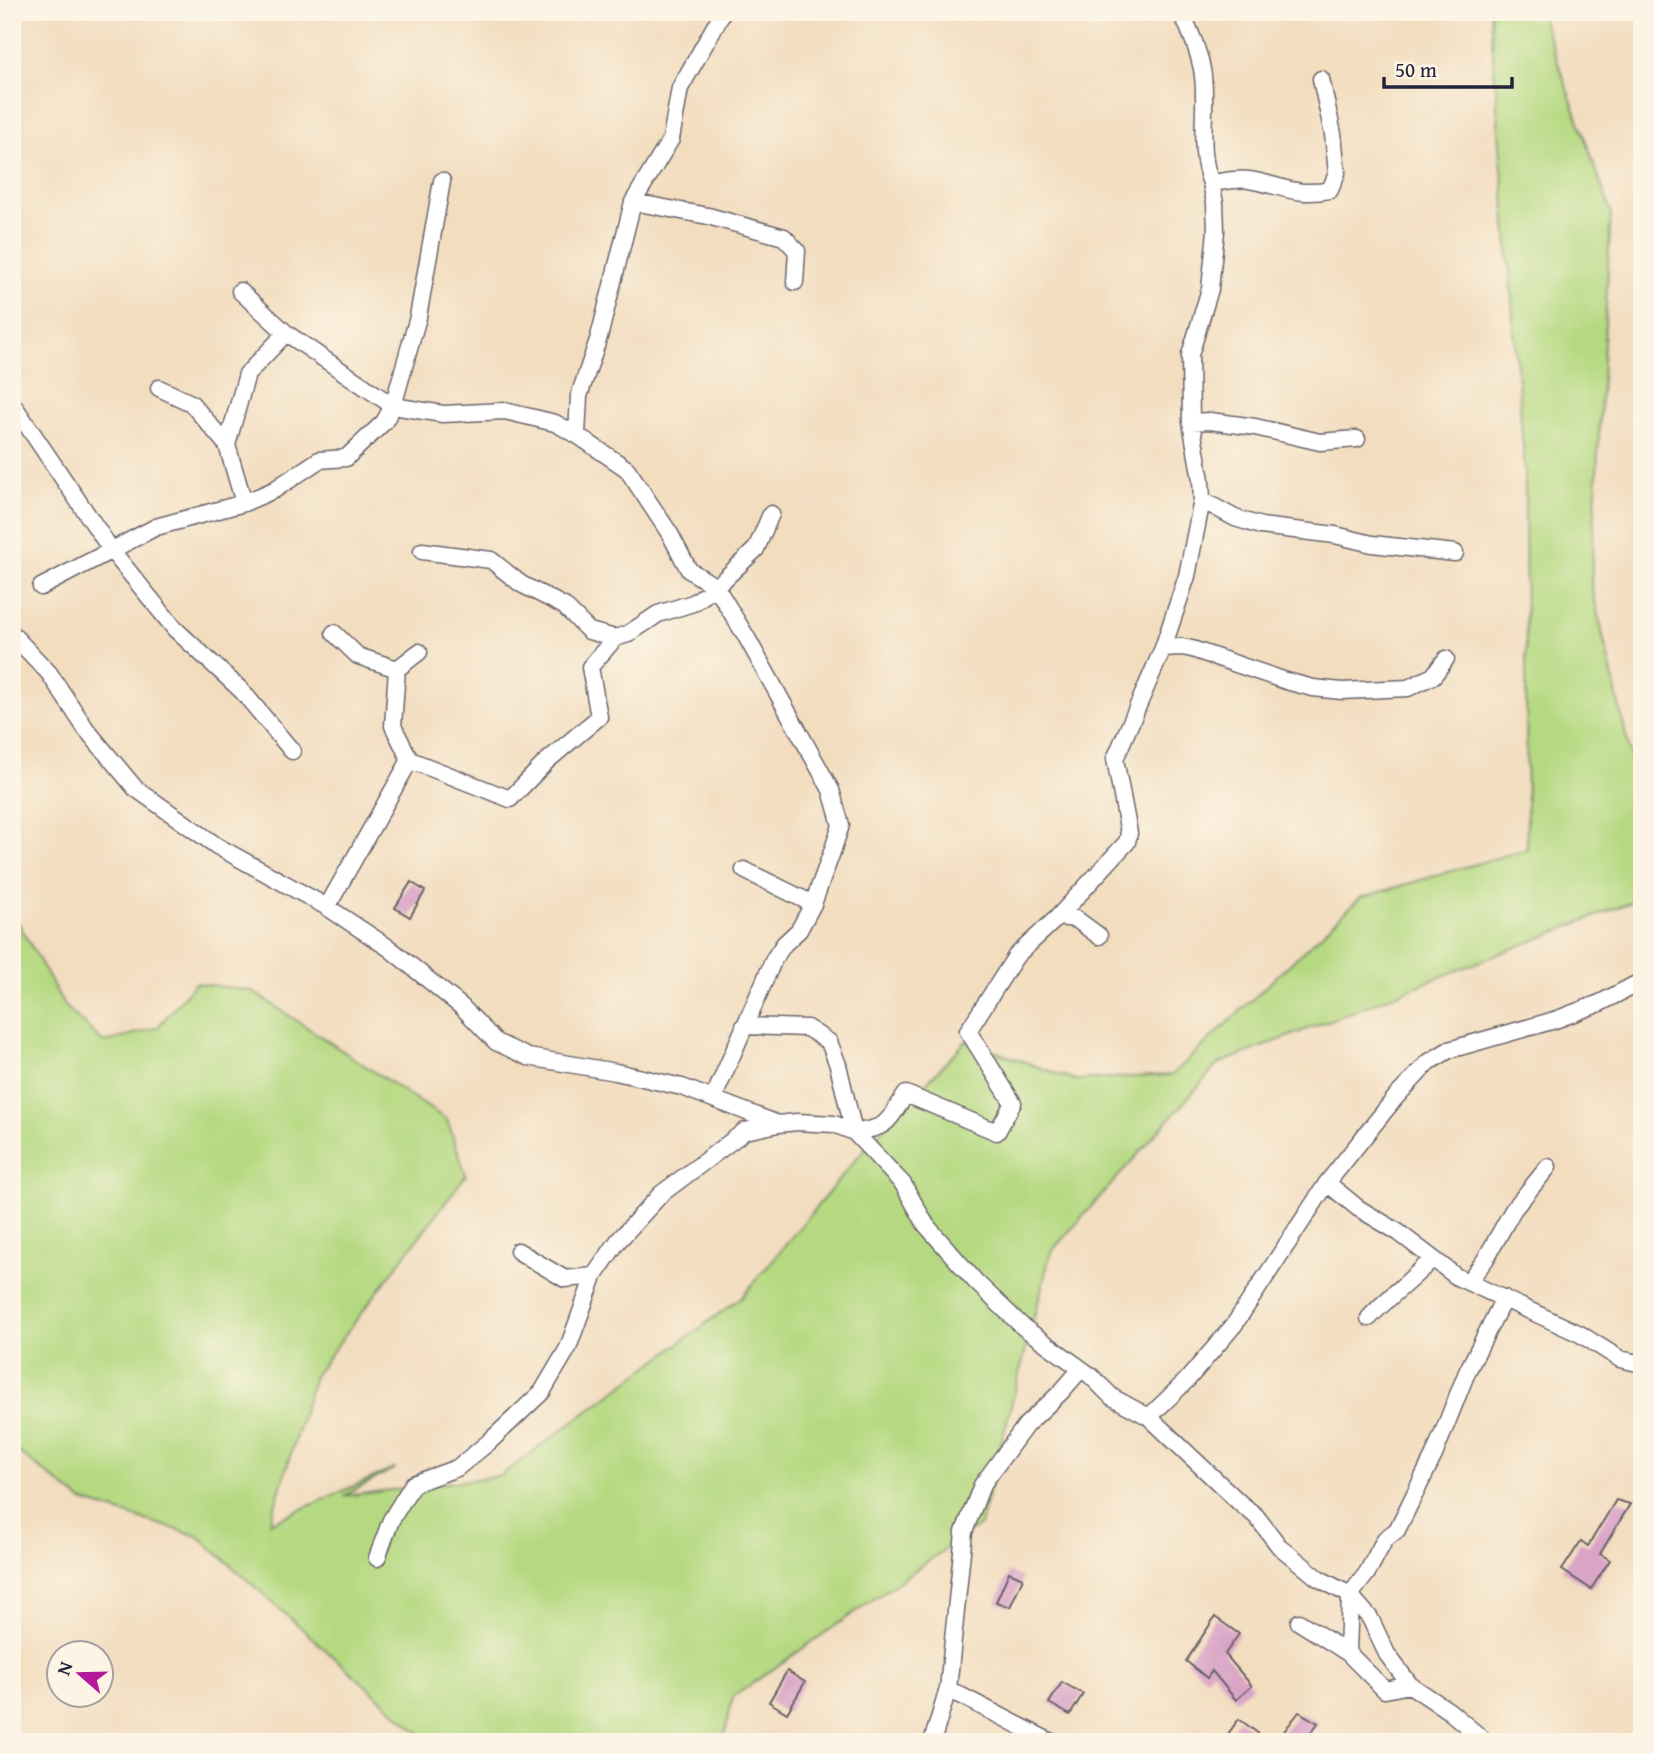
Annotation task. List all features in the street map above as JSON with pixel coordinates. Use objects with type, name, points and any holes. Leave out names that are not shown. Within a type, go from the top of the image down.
[{"type":"street","points":[[577,435],[579,396],[599,337],[633,202],[671,139],[680,88],[723,12]]},
{"type":"street","points":[[854,1132],[876,1130],[884,1125],[906,1094],[997,1132],[1013,1103],[968,1031],[1016,956],[1059,917],[1126,842],[1129,833],[1115,759],[1163,648],[1187,576],[1202,499],[1191,422],[1190,355],[1210,289],[1216,231],[1215,203],[1203,136],[1202,71],[1191,32],[1181,12]]},
{"type":"street","points":[[1211,183],[1248,180],[1283,190],[1311,194],[1330,190],[1337,173],[1333,134],[1321,79]]},
{"type":"street","points":[[41,587],[156,527],[244,503],[274,490],[320,460],[346,458],[384,422],[393,406],[418,317],[442,180]]},
{"type":"street","points":[[633,202],[708,216],[785,237],[797,251],[795,282]]},
{"type":"street","points":[[240,291],[286,333],[393,406],[443,414],[505,411],[555,423],[627,469],[670,534],[689,570],[716,587],[747,638],[831,790],[841,825],[813,904],[799,930],[774,958],[713,1099]]},
{"type":"street","points":[[227,445],[247,374],[286,333]]},
{"type":"street","points":[[159,388],[191,403],[227,445],[244,503]]},
{"type":"street","points":[[12,403],[112,551],[175,629],[242,691],[292,751]]},
{"type":"street","points":[[1191,422],[1255,427],[1320,442],[1357,439]]},
{"type":"street","points":[[1202,499],[1235,518],[1261,526],[1335,534],[1372,544],[1455,553]]},
{"type":"street","points":[[419,652],[397,669],[393,726],[410,760],[510,799],[547,761],[600,717],[590,667],[615,638],[628,634],[657,614],[693,603],[716,587],[756,550],[771,514]]},
{"type":"street","points":[[422,551],[491,560],[521,584],[564,606],[589,631],[615,638]]},
{"type":"street","points":[[334,633],[358,656],[397,669]]},
{"type":"street","points":[[12,634],[49,673],[86,729],[135,788],[217,846],[327,907],[389,948],[462,1007],[496,1042],[528,1057],[682,1087],[778,1124]]},
{"type":"street","points":[[1163,648],[1192,649],[1286,681],[1313,688],[1342,691],[1408,688],[1433,676],[1446,659]]},
{"type":"street","points":[[327,907],[410,760]]},
{"type":"street","points":[[744,870],[813,904]]},
{"type":"street","points":[[1059,917],[1076,919],[1100,936]]},
{"type":"street","points":[[1149,1417],[1187,1380],[1234,1325],[1327,1183],[1395,1098],[1429,1062],[1449,1050],[1566,1016],[1600,1003],[1642,981]]},
{"type":"street","points":[[744,1026],[807,1028],[829,1042],[838,1065],[854,1132]]},
{"type":"street","points":[[377,1558],[391,1520],[413,1483],[457,1468],[542,1392],[568,1348],[593,1276],[618,1241],[661,1194],[745,1131],[797,1122],[834,1124],[854,1132],[902,1184],[926,1225],[976,1282],[1023,1327],[1081,1369],[1112,1397],[1149,1417],[1256,1516],[1279,1546],[1318,1578],[1350,1595],[1370,1618],[1387,1654],[1410,1685],[1449,1711],[1486,1742]]},
{"type":"street","points":[[1468,1282],[1485,1261],[1513,1210],[1548,1167]]},
{"type":"street","points":[[1327,1183],[1358,1208],[1398,1232],[1457,1278],[1580,1334],[1620,1359],[1642,1364]]},
{"type":"street","points":[[519,1251],[565,1279],[593,1276]]},
{"type":"street","points":[[1369,1318],[1432,1259]]},
{"type":"street","points":[[1348,1653],[1350,1595],[1367,1573],[1385,1539],[1396,1530],[1434,1455],[1467,1372],[1504,1298]]},
{"type":"street","points":[[932,1742],[948,1689],[964,1532],[982,1485],[1026,1425],[1081,1369]]},
{"type":"street","points":[[1299,1622],[1348,1653],[1385,1690],[1410,1685]]},
{"type":"street","points":[[948,1689],[1051,1742]]},
{"type":"green space","points":[[1490,12],[1540,12],[1611,212],[1591,584],[1642,805],[1642,898],[1218,1064],[1051,1252],[980,1525],[733,1697],[723,1742],[429,1742],[198,1536],[82,1501],[12,1447],[12,911],[64,1005],[104,1043],[158,1027],[195,983],[252,991],[447,1120],[466,1175],[314,1376],[270,1523],[395,1468],[344,1496],[500,1476],[743,1296],[866,1147],[966,1041],[1075,1080],[1172,1075],[1360,898],[1527,849],[1525,472]]},
{"type":"building","points":[[411,882],[425,891],[410,917],[395,908]]},
{"type":"building","points":[[1616,1500],[1630,1504],[1600,1554],[1610,1560],[1591,1589],[1562,1570],[1581,1541],[1588,1546]]},
{"type":"building","points":[[1009,1572],[1023,1578],[1010,1607],[996,1602]]},
{"type":"building","points":[[1215,1617],[1239,1634],[1225,1654],[1252,1686],[1236,1700],[1212,1671],[1207,1678],[1186,1661]]},
{"type":"building","points":[[787,1671],[805,1682],[787,1713],[769,1702]]},
{"type":"building","points":[[1062,1682],[1083,1694],[1070,1715],[1049,1703]]},
{"type":"building","points":[[1299,1712],[1318,1723],[1304,1742],[1293,1742],[1282,1734]]},
{"type":"building","points":[[1239,1719],[1259,1734],[1254,1742],[1222,1742]]}]
